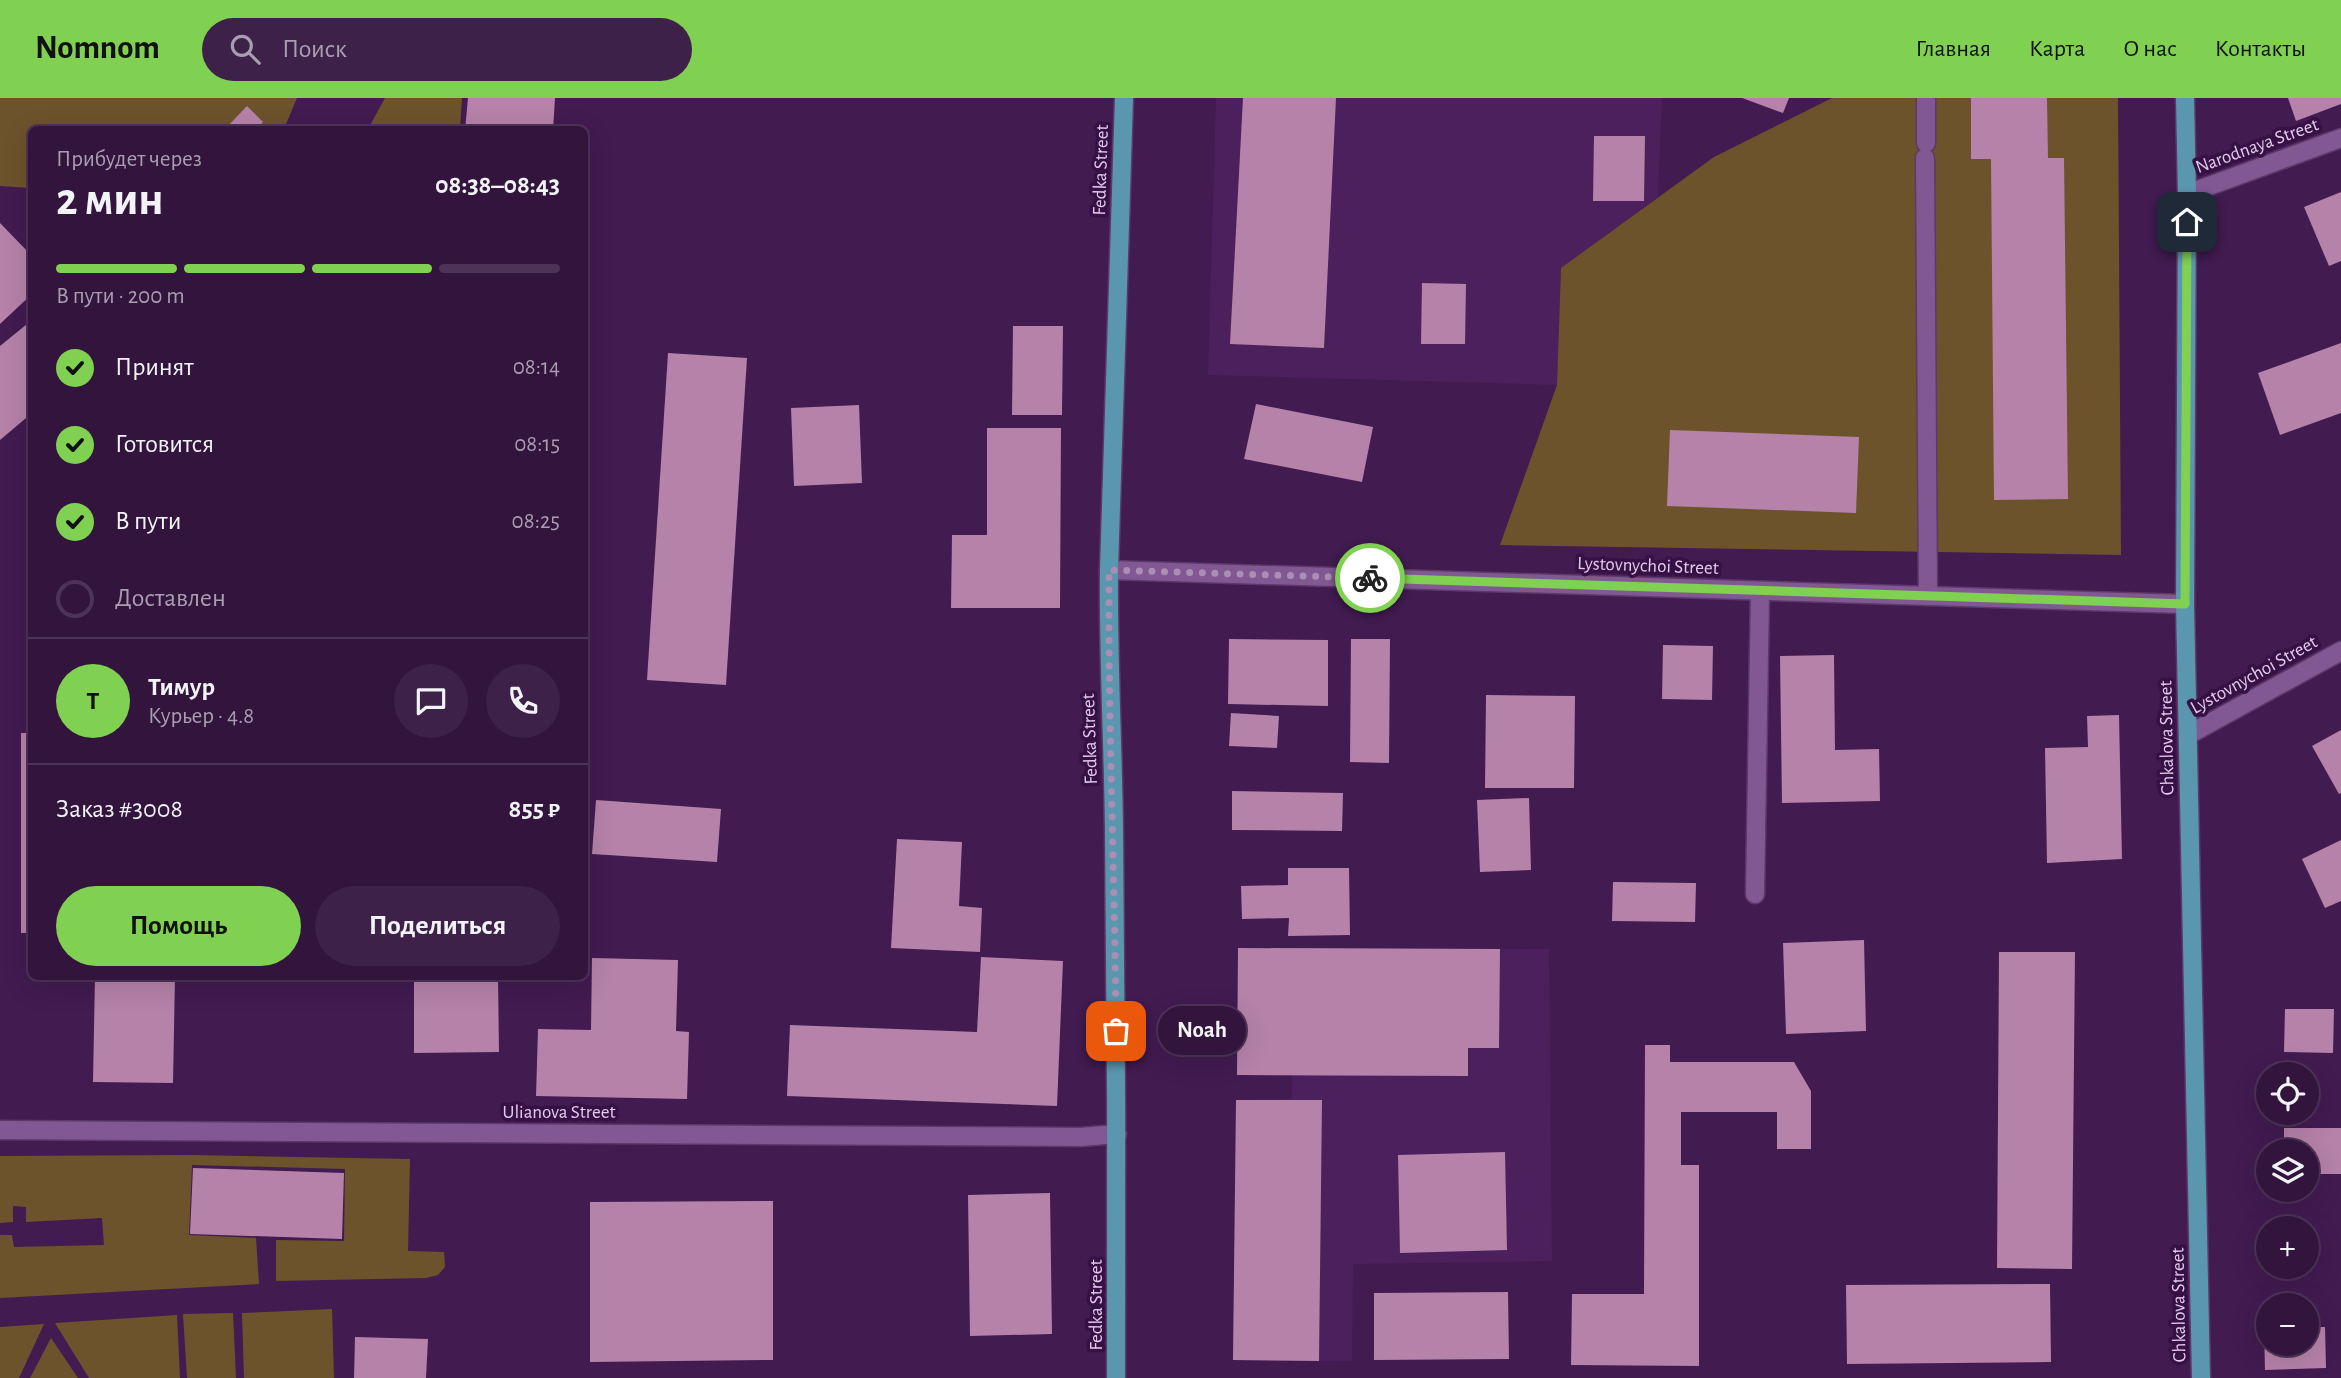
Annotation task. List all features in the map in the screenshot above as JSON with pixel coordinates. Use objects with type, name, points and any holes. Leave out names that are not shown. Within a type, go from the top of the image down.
[{"type":"main road","name":"Fedka Street","points":[[1116,1378],[1117,1134],[1109,570],[1124,98]]},
{"type":"main road","name":"Chkalova Street","points":[[2185,98],[2185,604],[2201,1378]]},
{"type":"street","points":[[1926,98],[1928,596]]},
{"type":"street","name":"Narodnaya Street","points":[[2187,194],[2341,138]]},
{"type":"street","name":"Lystovnychoi Street","points":[[1109,570],[2185,604]]},
{"type":"street","points":[[1755,894],[1760,591]]},
{"type":"street","name":"Lystovnychoi Street","points":[[2188,735],[2341,651]]},
{"type":"street","name":"Ulianova Street","points":[[0,1130],[1067,1137],[1117,1134]]},
{"type":"shaded area","points":[[0,98],[297,98],[285,126],[28,126],[28,188],[0,186]]},
{"type":"shaded area","points":[[385,98],[462,98],[460,126],[370,126]]},
{"type":"shaded area","points":[[1216,98],[1662,98],[1658,197],[1561,269],[1557,385],[1208,375]]},
{"type":"shaded area","points":[[1832,98],[2118,98],[2121,555],[1500,545],[1557,385],[1561,268],[1714,157]]},
{"type":"shaded area","points":[[1294,948],[1549,949],[1552,1261],[1353,1264],[1352,1361],[1233,1360],[1236,1100],[1292,1099]]},
{"type":"shaded area","points":[[191,1155],[410,1159],[408,1251],[444,1252],[445,1267],[438,1275],[426,1278],[276,1281],[276,1240],[344,1241],[345,1169],[192,1165],[189,1235],[256,1238],[259,1284],[0,1298],[0,1235],[12,1235],[14,1247],[104,1245],[102,1218],[26,1222],[26,1207],[13,1206],[13,1222],[0,1223],[0,1156]]},
{"type":"shaded area","points":[[332,1309],[334,1378],[244,1378],[242,1313]]},
{"type":"shaded area","points":[[233,1313],[236,1378],[187,1378],[183,1314]]},
{"type":"shaded area","points":[[177,1315],[180,1378],[89,1378],[55,1323]]},
{"type":"shaded area","points":[[44,1324],[19,1378],[0,1378],[0,1327]]},
{"type":"shaded area","points":[[51,1338],[78,1378],[30,1378]]},
{"type":"building","points":[[468,98],[555,98],[553,126],[465,126]]},
{"type":"building","points":[[1243,98],[1336,98],[1324,348],[1230,344]]},
{"type":"building","points":[[1742,98],[1789,98],[1783,113]]},
{"type":"building","points":[[1971,98],[2047,98],[2048,158],[2064,158],[2068,499],[1994,500],[1991,159],[1971,159]]},
{"type":"building","points":[[2288,98],[2341,98],[2341,104],[2296,121]]},
{"type":"building","points":[[247,106],[263,122],[260,126],[228,126]]},
{"type":"building","points":[[1594,136],[1645,136],[1644,201],[1593,201]]},
{"type":"building","points":[[2341,192],[2341,261],[2329,266],[2304,207]]},
{"type":"building","points":[[0,223],[28,252],[28,298],[0,324]]},
{"type":"building","points":[[1422,283],[1466,284],[1465,344],[1421,344]]},
{"type":"building","points":[[28,323],[28,416],[0,440],[0,346]]},
{"type":"building","points":[[1013,326],[1063,326],[1062,415],[1012,415]]},
{"type":"building","points":[[2341,343],[2341,413],[2280,435],[2258,373]]},
{"type":"building","points":[[668,353],[747,358],[726,685],[647,680]]},
{"type":"building","points":[[1256,404],[1373,427],[1362,482],[1244,459]]},
{"type":"building","points":[[859,405],[862,483],[794,486],[791,408]]},
{"type":"building","points":[[987,428],[1061,428],[1060,608],[951,608],[952,535],[987,535]]},
{"type":"building","points":[[1670,430],[1859,437],[1856,513],[1667,506]]},
{"type":"building","points":[[1229,639],[1328,640],[1328,706],[1228,704]]},
{"type":"building","points":[[1351,639],[1390,639],[1389,763],[1350,762]]},
{"type":"building","points":[[1663,645],[1713,646],[1712,700],[1662,699]]},
{"type":"building","points":[[1834,655],[1835,750],[1879,749],[1880,801],[1782,803],[1780,656]]},
{"type":"building","points":[[1486,695],[1575,696],[1574,788],[1485,788]]},
{"type":"building","points":[[1231,713],[1279,716],[1277,748],[1229,746]]},
{"type":"building","points":[[2119,715],[2122,859],[2047,863],[2045,748],[2088,747],[2087,716]]},
{"type":"building","points":[[2341,730],[2341,793],[2339,794],[2312,746]]},
{"type":"building","points":[[21,733],[28,733],[28,933],[21,933]]},
{"type":"building","points":[[1232,791],[1343,793],[1342,831],[1232,830]]},
{"type":"building","points":[[1529,798],[1531,870],[1480,872],[1477,800]]},
{"type":"building","points":[[596,800],[721,809],[717,862],[592,854]]},
{"type":"building","points":[[897,839],[962,842],[959,906],[982,908],[980,952],[891,948]]},
{"type":"building","points":[[2341,840],[2341,901],[2325,908],[2302,859]]},
{"type":"building","points":[[1288,868],[1349,868],[1350,935],[1288,936],[1289,918],[1242,919],[1241,886],[1288,885]]},
{"type":"building","points":[[1613,882],[1696,883],[1695,922],[1612,921]]},
{"type":"building","points":[[1864,940],[1866,1031],[1786,1034],[1783,943]]},
{"type":"building","points":[[1238,948],[1500,949],[1499,1048],[1468,1048],[1468,1076],[1237,1075]]},
{"type":"building","points":[[1999,952],[2075,952],[2072,1269],[1997,1268]]},
{"type":"building","points":[[981,957],[1063,961],[1057,1106],[787,1096],[790,1025],[977,1032]]},
{"type":"building","points":[[592,958],[678,960],[676,1031],[689,1032],[687,1099],[536,1096],[538,1029],[591,1030]]},
{"type":"building","points":[[95,980],[175,980],[173,1083],[93,1082]]},
{"type":"building","points":[[414,980],[498,980],[499,1052],[414,1053]]},
{"type":"building","points":[[2285,1009],[2334,1009],[2333,1053],[2284,1052]]},
{"type":"building","points":[[1645,1045],[1670,1045],[1670,1062],[1794,1062],[1811,1091],[1811,1149],[1777,1149],[1777,1112],[1681,1112],[1681,1165],[1699,1165],[1699,1366],[1571,1365],[1572,1294],[1644,1294]]},
{"type":"building","points":[[1236,1100],[1322,1100],[1319,1361],[1233,1360]]},
{"type":"building","points":[[2284,1128],[2341,1128],[2341,1174],[2319,1174],[2319,1139],[2284,1139]]},
{"type":"building","points":[[1505,1152],[1507,1250],[1400,1253],[1398,1155]]},
{"type":"building","points":[[193,1168],[344,1173],[342,1239],[190,1234]]},
{"type":"building","points":[[1050,1193],[1052,1334],[970,1336],[968,1195]]},
{"type":"building","points":[[773,1201],[773,1360],[590,1362],[590,1202]]},
{"type":"building","points":[[2050,1284],[2051,1362],[1847,1364],[1846,1285]]},
{"type":"building","points":[[1508,1292],[1509,1359],[1374,1360],[1374,1293]]},
{"type":"building","points":[[2319,1327],[2325,1327],[2326,1368],[2265,1370],[2265,1356],[2319,1356]]},
{"type":"building","points":[[355,1337],[428,1339],[426,1378],[354,1378]]},
{"type":"way so far","points":[[1116,1031],[1114,826],[1108,646],[1109,570],[1370,578]]},
{"type":"place","name":"Noah","points":[[1116,1031]]},
{"type":"route","points":[[1370,578],[2185,604],[2187,222]]}]
